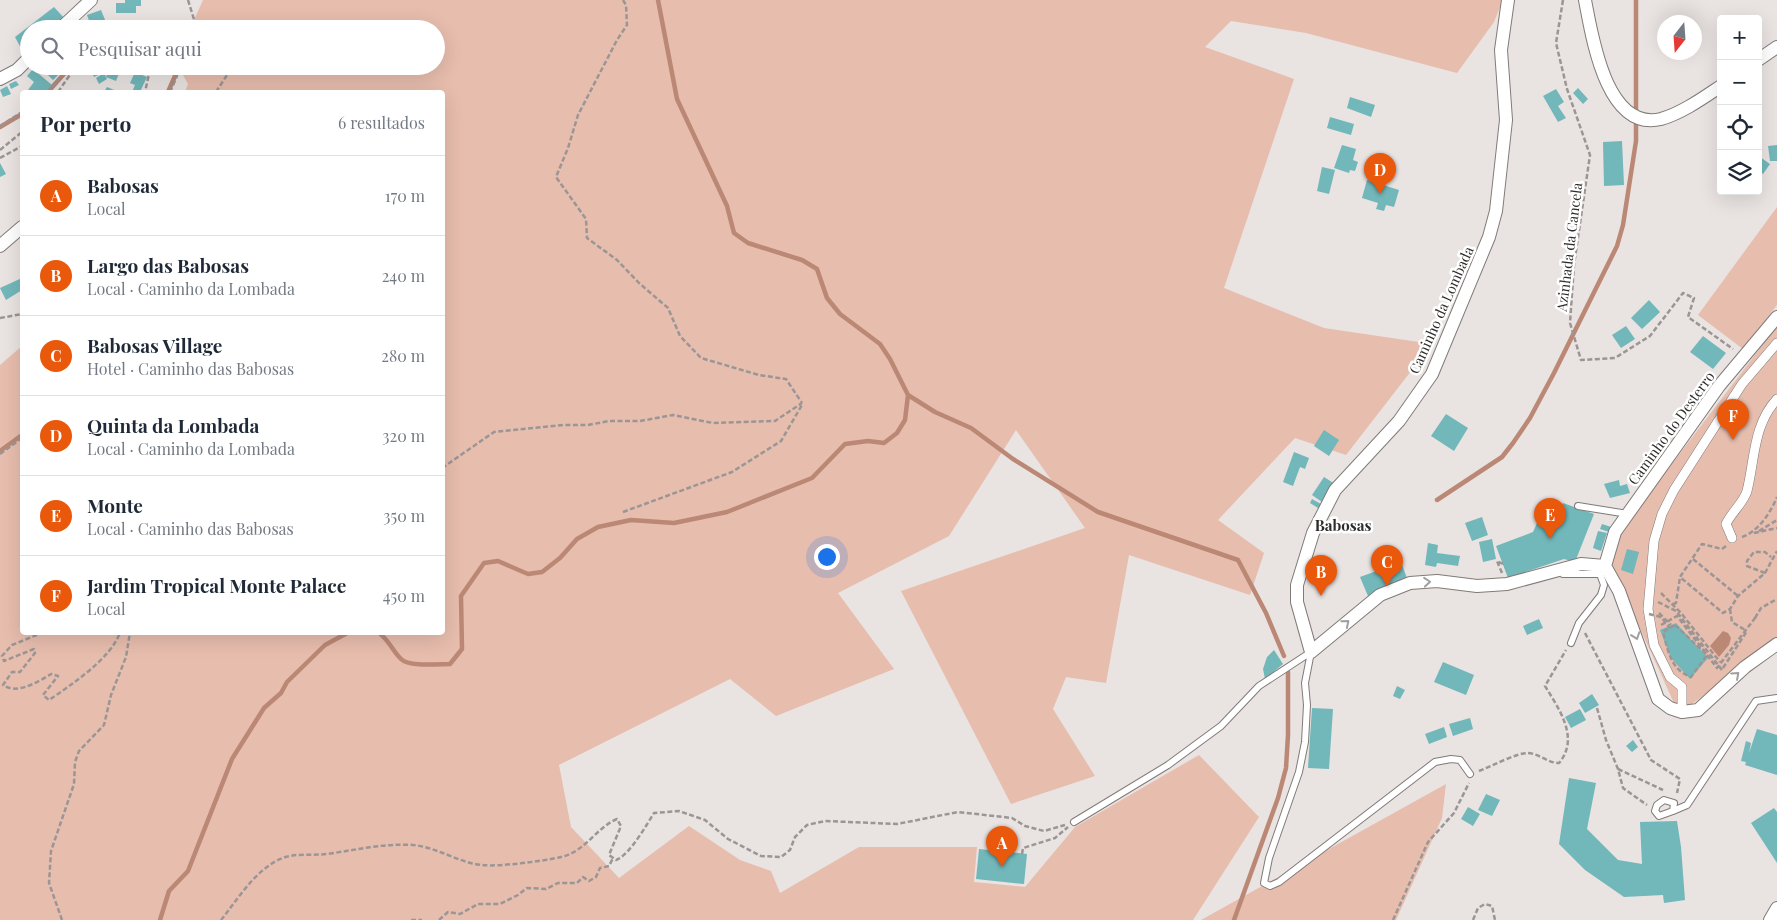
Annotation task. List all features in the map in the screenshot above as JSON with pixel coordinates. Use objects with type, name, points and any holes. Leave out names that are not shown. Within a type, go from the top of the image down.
[{"type":"street","points":[[70,20],[91,0]]},
{"type":"street","name":"Caminho da Lombada","points":[[1312,652],[1297,602],[1297,585],[1313,533],[1335,490],[1399,421],[1432,374],[1489,237],[1496,211],[1506,120],[1501,50],[1508,0]]},
{"type":"street","points":[[1585,0],[1600,67],[1613,96],[1628,113],[1645,120],[1660,119],[1695,103],[1717,89]]},
{"type":"street","points":[[1762,57],[1777,47]]},
{"type":"street","points":[[0,79],[20,67]]},
{"type":"street","points":[[0,246],[20,229]]},
{"type":"street","name":"Caminho do Desterro","points":[[1605,566],[1613,536],[1628,514],[1719,386],[1777,317]]},
{"type":"street","points":[[1682,712],[1682,687],[1670,677],[1654,645],[1648,597],[1654,541],[1662,514],[1674,490],[1742,384],[1777,343]]},
{"type":"street","points":[[1733,538],[1726,524],[1731,512],[1746,493],[1754,446],[1768,409],[1777,398]]},
{"type":"street","points":[[1312,652],[1380,594],[1410,583],[1437,581],[1477,586],[1507,584],[1582,564],[1605,566],[1619,591],[1658,699],[1670,708],[1682,712],[1692,712],[1702,707],[1745,667],[1777,644]]},
{"type":"street","points":[[1770,920],[1777,908]]},
{"type":"lane","points":[[1578,506],[1628,514]]},
{"type":"lane","points":[[1546,575],[1600,574],[1604,585],[1601,595],[1579,623],[1570,643]]},
{"type":"lane","points":[[1312,652],[1305,683],[1305,742],[1299,772],[1269,858],[1264,883],[1270,886],[1279,882],[1436,762],[1451,759],[1460,760],[1470,774]]},
{"type":"lane","points":[[1074,822],[1168,765],[1221,726],[1259,686],[1312,652]]},
{"type":"lane","points":[[1673,812],[1674,803],[1664,800],[1657,804],[1655,811],[1659,816],[1673,812],[1687,805],[1756,701],[1777,698]]},
{"type":"path","points":[[188,0],[194,20]]},
{"type":"path","points":[[623,0],[626,5],[627,25],[617,40],[578,116],[556,178],[586,219],[587,238],[618,260],[639,283],[668,308],[680,336],[701,358],[759,375],[786,379],[802,403]]},
{"type":"path","name":"Azinhada da Cancela","points":[[1563,0],[1556,43],[1567,89],[1590,155],[1574,266],[1570,323],[1580,360],[1616,358],[1650,336],[1683,293],[1694,298],[1688,316],[1744,357]]},
{"type":"path","points":[[49,90],[62,75]]},
{"type":"path","points":[[59,90],[70,75]]},
{"type":"path","points":[[146,90],[149,75]]},
{"type":"path","points":[[171,90],[177,75]]},
{"type":"path","points":[[217,90],[226,75]]},
{"type":"path","points":[[0,126],[20,113]]},
{"type":"path","points":[[0,150],[20,134]]},
{"type":"path","points":[[0,158],[20,147]]},
{"type":"path","points":[[0,318],[20,314]]},
{"type":"path","points":[[445,466],[494,432],[563,425],[588,425],[609,421],[640,421],[673,415],[713,423],[775,421],[802,403]]},
{"type":"path","points":[[623,512],[732,472],[781,441],[802,403]]},
{"type":"path","points":[[0,454],[20,439]]},
{"type":"path","points":[[1752,533],[1774,505],[1777,497]]},
{"type":"path","points":[[1758,532],[1777,520]]},
{"type":"path","points":[[1673,604],[1676,603],[1680,577],[1702,544],[1722,549],[1733,538],[1777,528]]},
{"type":"path","points":[[1680,577],[1723,613],[1730,609],[1738,596],[1765,573],[1771,558],[1777,551]]},
{"type":"path","points":[[1765,573],[1747,566],[1747,561],[1754,552],[1765,552],[1771,558]]},
{"type":"path","points":[[1693,559],[1738,596]]},
{"type":"path","points":[[1503,564],[1497,561],[1503,574]]},
{"type":"path","points":[[1650,583],[1673,604],[1722,670]]},
{"type":"path","points":[[1648,597],[1676,612],[1719,664]]},
{"type":"path","points":[[1719,675],[1761,608],[1777,599]]},
{"type":"path","points":[[1730,609],[1732,622],[1746,630]]},
{"type":"path","points":[[1649,614],[1661,617],[1670,628]]},
{"type":"path","points":[[1666,656],[1657,629],[1677,616],[1717,668],[1755,618]]},
{"type":"path","points":[[1579,623],[1651,760],[1680,779],[1676,796]]},
{"type":"path","points":[[1675,625],[1707,656],[1690,676],[1683,674],[1670,658],[1663,632],[1670,628],[1675,625]]},
{"type":"path","points":[[37,635],[12,645],[2,656],[4,661],[34,649],[35,653],[20,672],[12,672],[3,685],[7,687],[30,686],[50,674],[58,676],[43,695],[49,700],[99,662],[116,644],[119,635]]},
{"type":"path","points":[[62,920],[50,883],[50,851],[74,784],[75,762],[79,750],[104,725],[111,695],[126,657],[130,635]]},
{"type":"path","points":[[1393,920],[1428,842],[1454,813],[1468,787],[1470,774],[1518,754],[1529,753],[1554,763],[1559,763],[1563,758],[1568,742],[1567,727],[1545,686],[1570,643]]},
{"type":"path","points":[[1597,708],[1623,788],[1655,811]]},
{"type":"path","points":[[1618,768],[1668,792]]},
{"type":"path","points":[[221,920],[239,895],[266,869],[279,860],[296,854],[325,854],[372,846],[414,845],[482,866],[529,861],[564,857],[590,842],[611,822],[617,819],[621,826],[609,855],[613,858],[621,858],[654,813],[679,810],[705,820],[728,839],[762,856],[781,857],[790,850],[795,837],[807,825],[825,820],[897,824],[958,812],[1012,818],[1025,826],[1044,831],[1074,822]]},
{"type":"path","points":[[1022,854],[1023,848],[1055,838],[1074,822]]},
{"type":"path","points":[[439,920],[448,912],[460,914],[478,904],[500,904],[527,888],[546,889],[558,883],[577,882],[583,877],[589,881],[596,877],[600,868],[609,866],[613,858]]},
{"type":"path","points":[[1473,920],[1478,908],[1485,904],[1492,906],[1495,920]]},
{"type":"path","points":[[411,920],[422,920]]},
{"type":"shaded area","points":[[203,0],[1503,0],[1494,22],[1457,73],[1306,33],[1231,21],[1205,47],[1294,79],[1224,288],[1324,328],[1432,344],[1346,455],[1295,438],[1218,520],[1264,553],[1250,595],[1129,555],[1106,683],[1066,677],[1053,709],[1095,776],[1011,804],[901,591],[1085,528],[1016,430],[949,536],[838,593],[894,669],[776,716],[730,679],[559,765],[571,827],[619,878],[689,826],[740,860],[771,871],[780,893],[859,847],[977,847],[974,882],[1025,887],[1075,827],[1199,755],[1259,817],[1193,920],[0,920],[0,365],[20,348],[20,635],[445,635],[445,90],[186,90],[188,84],[183,75],[445,75],[445,20],[194,20]]},
{"type":"shaded area","points":[[1777,207],[1777,305],[1743,349],[1698,315]]},
{"type":"shaded area","points":[[1777,326],[1777,640],[1688,707],[1674,703],[1612,567],[1620,532]]},
{"type":"shaded area","points":[[1723,631],[1728,633],[1731,638],[1729,645],[1719,657],[1710,646]]},
{"type":"shaded area","points":[[1446,784],[1442,818],[1396,920],[1201,920]]},
{"type":"building","points":[[125,0],[141,0],[141,6],[136,6],[136,13],[116,13],[116,3],[125,3]]},
{"type":"building","points":[[54,7],[65,19],[64,20],[37,20]]},
{"type":"building","points":[[101,10],[105,20],[89,20],[87,15]]},
{"type":"building","points":[[20,33],[20,46],[15,37]]},
{"type":"building","points":[[40,75],[52,85],[47,90],[28,90],[34,82],[27,76]]},
{"type":"building","points":[[48,75],[58,75],[53,80]]},
{"type":"building","points":[[105,75],[107,79],[99,84],[96,78]]},
{"type":"building","points":[[107,75],[118,75],[116,81],[106,77]]},
{"type":"building","points":[[134,75],[147,77],[141,90],[133,90],[135,85],[130,83]]},
{"type":"building","points":[[16,81],[19,85],[11,89],[9,84]]},
{"type":"building","points":[[7,86],[11,94],[3,97],[0,90]]},
{"type":"building","points":[[1578,88],[1588,99],[1583,104],[1573,93]]},
{"type":"building","points":[[1556,89],[1564,102],[1558,106],[1566,118],[1558,122],[1543,96]]},
{"type":"building","points":[[1350,97],[1375,105],[1371,117],[1347,108]]},
{"type":"building","points":[[1330,117],[1354,124],[1351,135],[1327,128]]},
{"type":"building","points":[[1622,141],[1624,185],[1604,186],[1603,142]]},
{"type":"building","points":[[1342,145],[1356,149],[1353,160],[1358,162],[1355,171],[1350,170],[1349,173],[1334,168]]},
{"type":"building","points":[[1777,145],[1777,161],[1770,161],[1768,146]]},
{"type":"building","points":[[1762,158],[1770,164],[1762,173]]},
{"type":"building","points":[[0,163],[6,174],[0,177]]},
{"type":"building","points":[[1322,167],[1335,170],[1329,194],[1317,191]]},
{"type":"building","points":[[1367,180],[1399,190],[1394,207],[1386,205],[1384,211],[1376,209],[1378,203],[1362,198]]},
{"type":"building","points":[[20,279],[20,291],[6,300],[0,288]]},
{"type":"building","points":[[1649,300],[1660,312],[1642,329],[1631,318]]},
{"type":"building","points":[[1626,326],[1635,339],[1621,348],[1612,335]]},
{"type":"building","points":[[1703,336],[1726,353],[1713,369],[1690,352]]},
{"type":"building","points":[[1446,414],[1468,428],[1454,451],[1431,436]]},
{"type":"building","points":[[1324,430],[1339,440],[1329,456],[1314,446]]},
{"type":"building","points":[[1294,452],[1309,458],[1305,469],[1300,467],[1293,486],[1283,482]]},
{"type":"building","points":[[1324,477],[1335,484],[1322,502],[1312,495]]},
{"type":"building","points":[[1619,480],[1620,486],[1627,484],[1630,493],[1610,498],[1604,484]]},
{"type":"building","points":[[1312,499],[1321,504],[1318,508],[1310,503]]},
{"type":"building","points":[[1563,503],[1594,514],[1575,562],[1564,559],[1508,578],[1496,546],[1533,532],[1541,514],[1556,518]]},
{"type":"building","points":[[1482,517],[1488,535],[1472,541],[1465,523]]},
{"type":"building","points":[[1602,524],[1614,528],[1612,533],[1600,529]]},
{"type":"building","points":[[1598,531],[1607,533],[1601,551],[1593,548]]},
{"type":"building","points":[[1492,539],[1496,559],[1483,562],[1479,542]]},
{"type":"building","points":[[1428,543],[1438,545],[1437,553],[1460,556],[1458,566],[1437,563],[1436,567],[1425,565]]},
{"type":"building","points":[[1627,549],[1639,552],[1633,574],[1621,570]]},
{"type":"building","points":[[1401,562],[1408,581],[1368,596],[1360,577]]},
{"type":"building","points":[[1539,619],[1543,628],[1527,635],[1523,626]]},
{"type":"building","points":[[1676,623],[1708,658],[1690,679],[1671,658],[1660,630]]},
{"type":"building","points":[[1274,650],[1283,664],[1265,679],[1263,669],[1267,657]]},
{"type":"building","points":[[1443,662],[1474,675],[1466,695],[1434,682]]},
{"type":"building","points":[[1397,686],[1405,690],[1400,699],[1393,696]]},
{"type":"building","points":[[1592,694],[1599,705],[1585,713],[1579,703]]},
{"type":"building","points":[[1312,708],[1333,709],[1329,769],[1308,768]]},
{"type":"building","points":[[1580,709],[1586,720],[1571,728],[1565,717]]},
{"type":"building","points":[[1470,718],[1473,729],[1453,736],[1449,724]]},
{"type":"building","points":[[1444,727],[1447,737],[1429,744],[1425,734]]},
{"type":"building","points":[[1757,729],[1777,735],[1777,775],[1745,765],[1746,762],[1741,761],[1746,741],[1751,743],[1749,753]]},
{"type":"building","points":[[1633,740],[1638,747],[1632,752],[1626,746]]},
{"type":"building","points":[[1569,778],[1596,783],[1587,829],[1618,860],[1642,864],[1640,822],[1677,821],[1685,900],[1664,903],[1663,895],[1624,897],[1585,870],[1559,844]]},
{"type":"building","points":[[1486,794],[1500,800],[1492,816],[1478,810]]},
{"type":"building","points":[[1468,807],[1480,814],[1473,826],[1461,819]]},
{"type":"building","points":[[1774,808],[1777,812],[1777,863],[1751,823]]},
{"type":"building","points":[[979,849],[1027,854],[1024,884],[976,879]]},
{"type":"waterway","points":[[382,635],[405,662],[450,664],[462,649],[461,596],[484,563],[498,561],[528,574],[542,572],[560,558],[577,539],[598,527],[631,520],[674,523],[727,512],[812,478],[845,444],[868,441],[884,443],[897,433],[905,420],[908,395],[890,359],[880,344],[840,314],[827,298],[817,269],[802,260],[748,243],[734,233],[727,206],[677,99],[658,0]]},
{"type":"waterway","points":[[1437,500],[1502,457],[1513,443],[1530,418],[1554,373],[1617,246],[1623,225],[1636,141],[1636,0]]},
{"type":"waterway","points":[[50,90],[63,75]]},
{"type":"waterway","points":[[169,90],[175,75]]},
{"type":"waterway","points":[[0,127],[20,115]]},
{"type":"waterway","points":[[908,395],[935,412],[971,428],[1013,459],[1098,512],[1238,560],[1266,613],[1284,656]]},
{"type":"waterway","points":[[0,451],[20,436]]},
{"type":"waterway","points":[[160,920],[169,891],[188,871],[232,759],[264,708],[281,693],[287,682],[325,645],[343,635]]},
{"type":"waterway","points":[[1234,920],[1278,798],[1286,768],[1288,672]]},
{"type":"place","name":"Quinta da Lombada","points":[[1380,194]]},
{"type":"place","name":"Jardim Tropical Monte Palace","points":[[1733,440]]},
{"type":"place","name":"Monte","points":[[1550,539]]},
{"type":"place","name":"Babosas Village","points":[[1387,586]]},
{"type":"place","name":"Largo das Babosas","points":[[1321,596]]},
{"type":"place","name":"Babosas","points":[[1002,867]]},
{"type":"district","name":"Babosas","points":[[1343,525]]}]
